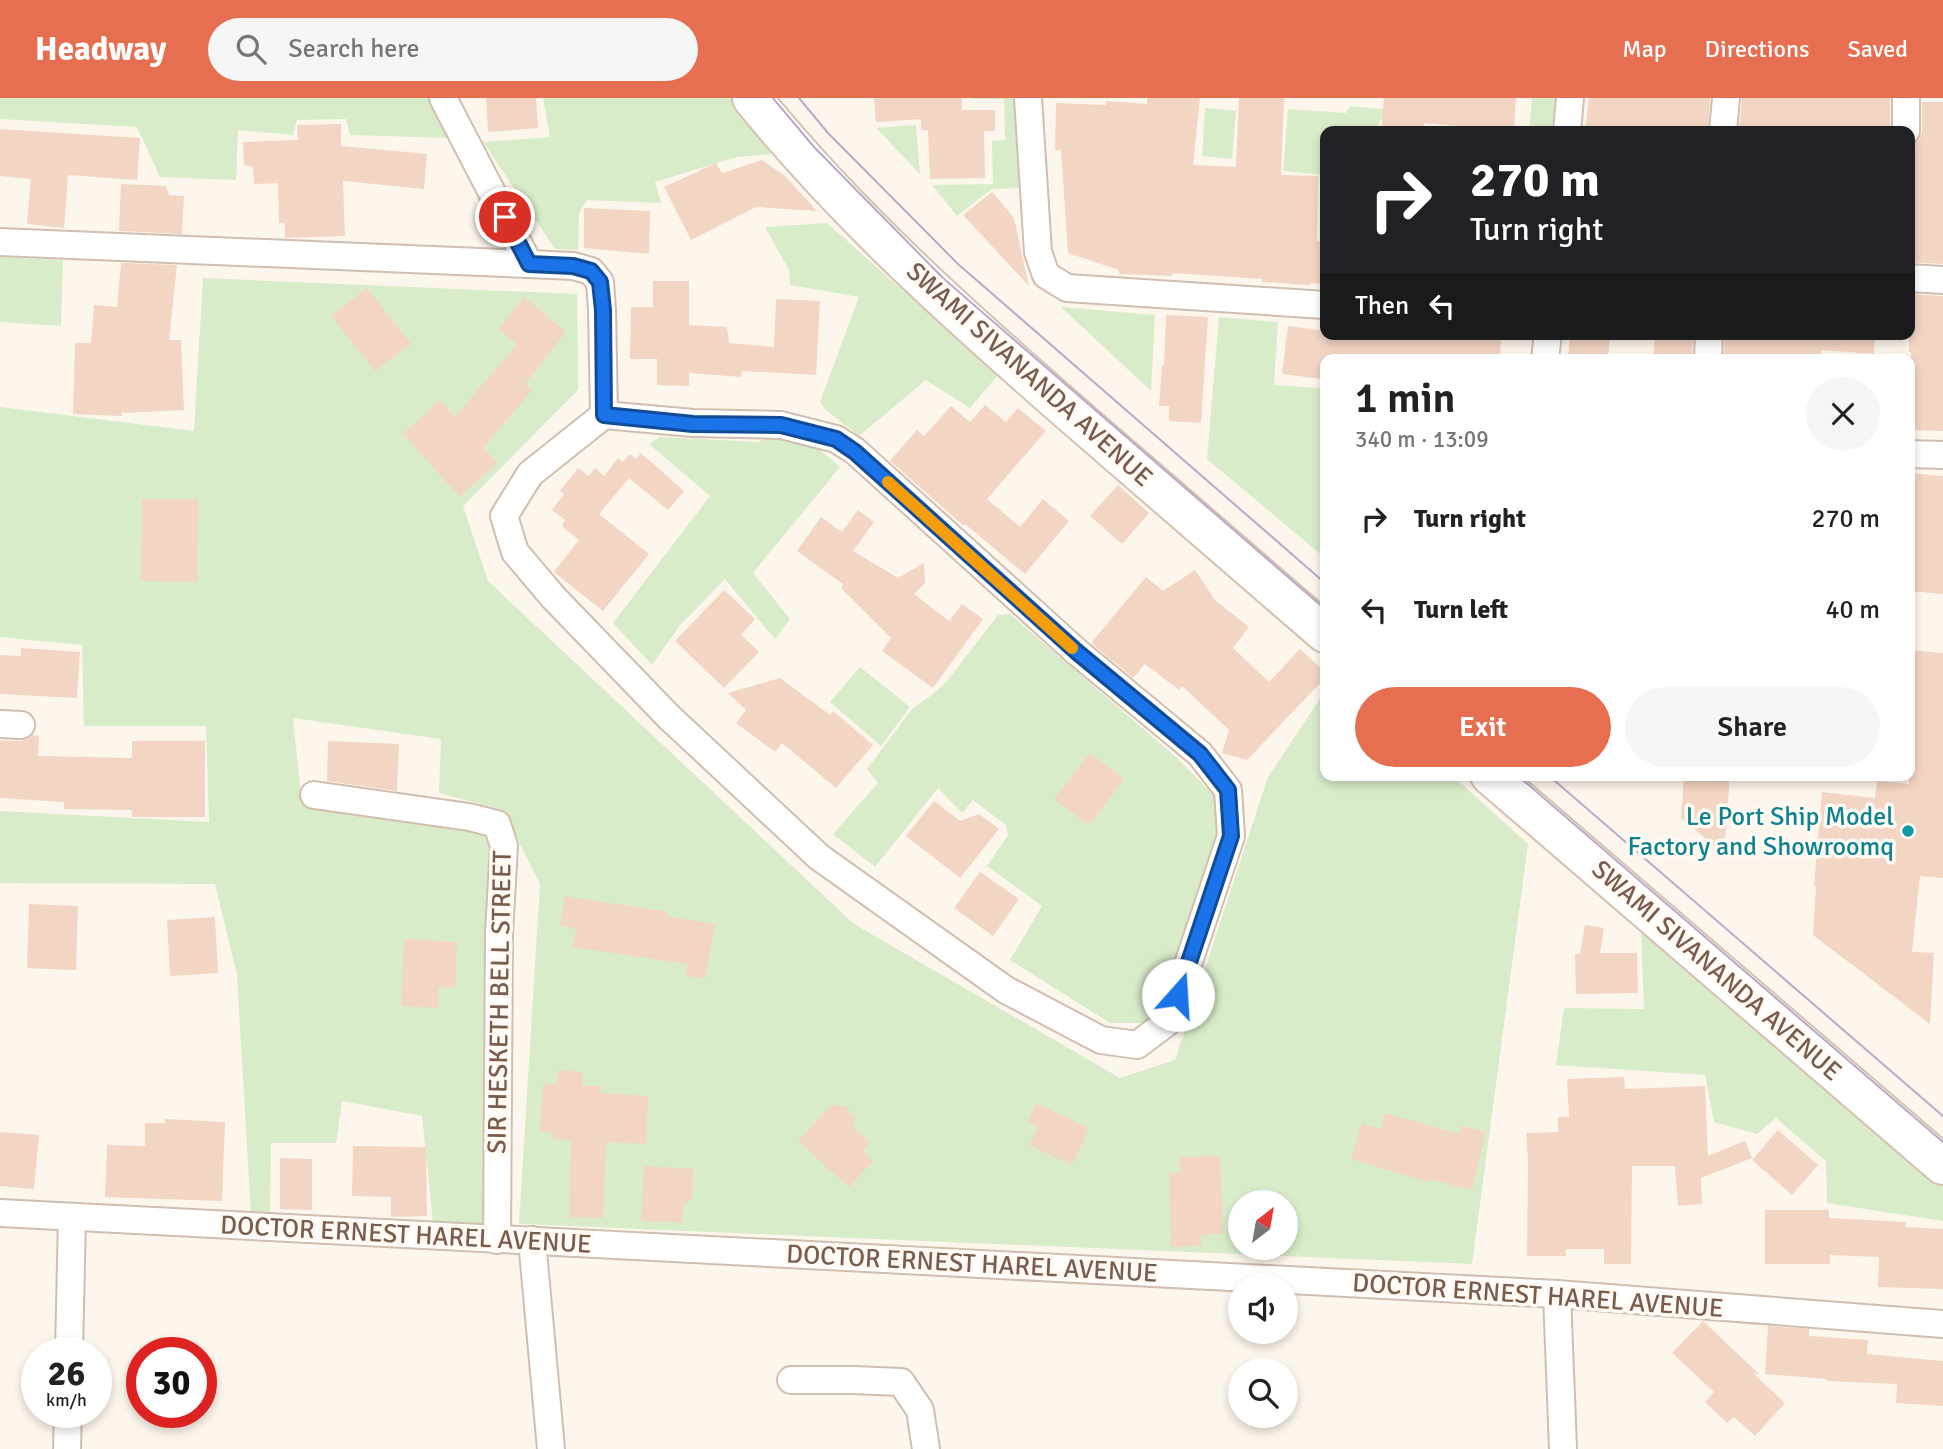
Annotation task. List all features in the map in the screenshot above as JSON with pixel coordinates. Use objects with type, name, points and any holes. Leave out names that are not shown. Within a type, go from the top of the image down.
[{"type":"street","points":[[443,98],[529,264]]},
{"type":"street","name":"SWAMI SIVANANDA AVENUE","points":[[752,98],[778,131],[864,223],[930,288],[1320,628]]},
{"type":"street","points":[[1028,98],[1038,252],[1046,275],[1067,288],[1320,305]]},
{"type":"street","points":[[1567,126],[1570,98]]},
{"type":"street","points":[[1723,126],[1726,98]]},
{"type":"street","points":[[1906,98],[1906,126]]},
{"type":"street","points":[[0,242],[573,266],[591,271],[600,282],[603,310],[604,415]]},
{"type":"street","points":[[1915,278],[1943,280]]},
{"type":"street","points":[[604,415],[693,424],[781,425],[836,439],[855,452],[1077,652],[1200,754],[1228,790],[1231,836],[1169,1021],[1138,1045],[1101,1040],[1006,990],[819,857],[669,717],[553,597],[515,552],[504,516],[530,474],[604,415]]},
{"type":"street","points":[[1915,454],[1943,455]]},
{"type":"street","name":"SWAMI SIVANANDA AVENUE","points":[[1497,781],[1943,1165]]},
{"type":"street","name":"SIR HESKETH BELL STREET","points":[[314,795],[469,817],[497,824],[504,846],[499,933],[497,1240]]},
{"type":"street","name":"DOCTOR ERNEST HAREL AVENUE","points":[[0,1213],[1557,1294],[1943,1324]]},
{"type":"street","points":[[69,1337],[72,1217]]},
{"type":"street","points":[[532,1240],[551,1449]]},
{"type":"street","points":[[1557,1294],[1563,1449]]},
{"type":"street","points":[[791,1380],[901,1382],[920,1410],[926,1449]]},
{"type":"street","points":[[67,1449],[68,1428]]},
{"type":"green space","points":[[0,98],[430,98],[449,138],[350,135],[346,119],[297,120],[293,135],[238,130],[236,180],[160,177],[137,127],[0,119]]},
{"type":"green space","points":[[543,98],[741,98],[785,153],[737,157],[655,182],[661,203],[587,200],[579,213],[578,250],[555,249],[483,142],[550,137]]},
{"type":"green space","points":[[971,98],[1013,98],[1020,188],[992,189],[957,216],[932,185],[993,184],[992,141],[1005,140],[1004,99]]},
{"type":"green space","points":[[1532,98],[1555,98],[1552,126],[1529,126]]},
{"type":"green space","points":[[1350,106],[1400,111],[1399,120],[1382,118],[1378,126],[1320,126],[1320,175],[1283,171],[1288,109],[1346,113]]},
{"type":"green space","points":[[1205,108],[1236,111],[1232,159],[1202,156]]},
{"type":"green space","points":[[916,125],[920,174],[876,128]]},
{"type":"green space","points":[[827,223],[998,375],[970,408],[926,380],[859,436],[826,410],[820,402],[859,297],[790,285],[789,270],[765,227]]},
{"type":"green space","points":[[0,257],[63,260],[61,326],[0,322]]},
{"type":"green space","points":[[203,278],[577,294],[578,390],[463,506],[488,581],[854,924],[1120,1078],[1175,1060],[1268,777],[1320,699],[1320,781],[1459,781],[1528,844],[1472,1264],[1298,1257],[1298,1190],[1228,1190],[1228,1254],[519,1224],[540,884],[503,810],[439,793],[441,739],[293,718],[302,803],[490,833],[490,1229],[433,1222],[422,1116],[342,1101],[336,1143],[271,1143],[270,1219],[251,1214],[237,975],[215,884],[0,883],[0,811],[209,822],[206,726],[84,726],[82,645],[0,637],[0,407],[194,431]]},
{"type":"green space","points":[[1061,307],[1155,315],[1151,391]]},
{"type":"green space","points":[[1219,317],[1278,322],[1274,385],[1320,388],[1320,554],[1207,459]]},
{"type":"green space","points":[[773,435],[810,445],[840,467],[753,573],[790,619],[775,639],[725,579],[680,625],[652,665],[613,623],[710,496],[649,444],[660,437],[758,442]]},
{"type":"green space","points":[[1010,614],[1176,757],[1223,804],[1199,921],[1163,1007],[1147,1023],[1110,1023],[1010,960],[1042,906],[987,866],[1008,835],[1006,825],[973,800],[962,813],[938,788],[875,867],[833,834],[878,783],[867,769],[912,709],[947,681],[998,615]]},
{"type":"green space","points":[[860,667],[910,707],[881,746],[830,702]]},
{"type":"green space","points":[[1641,931],[1943,1187],[1943,1221],[1827,1203],[1826,1161],[1776,1118],[1757,1134],[1714,1122],[1705,1075],[1556,1065],[1564,1008],[1644,1009]]},
{"type":"building","points":[[486,98],[536,98],[538,128],[488,132]]},
{"type":"building","points":[[874,98],[962,98],[962,110],[995,110],[995,131],[984,131],[985,178],[930,179],[928,130],[921,130],[921,119],[876,122]]},
{"type":"building","points":[[1147,98],[1200,98],[1193,165],[1236,167],[1239,98],[1284,98],[1281,175],[1318,176],[1317,241],[1320,241],[1320,284],[1262,282],[1262,279],[1172,273],[1172,276],[1119,274],[1119,270],[1068,253],[1061,150],[1055,150],[1056,103],[1106,105],[1106,101],[1147,104]]},
{"type":"building","points":[[1384,98],[1516,98],[1514,126],[1424,123],[1424,126],[1381,126]]},
{"type":"building","points":[[1589,98],[1710,98],[1708,126],[1586,126]]},
{"type":"building","points":[[1742,98],[1890,98],[1890,126],[1739,126]]},
{"type":"building","points":[[1922,102],[1943,102],[1943,264],[1915,262],[1915,143],[1922,131]]},
{"type":"building","points":[[341,124],[341,146],[427,154],[424,189],[343,181],[345,236],[285,238],[285,223],[279,223],[278,183],[254,184],[253,167],[244,165],[243,142],[298,140],[297,125]]},
{"type":"building","points":[[0,129],[140,138],[137,180],[68,175],[64,228],[27,224],[31,179],[0,176]]},
{"type":"building","points":[[762,160],[785,176],[817,211],[756,207],[691,240],[664,187],[716,163],[722,173]]},
{"type":"building","points":[[121,184],[166,186],[169,195],[184,196],[182,234],[119,231]]},
{"type":"building","points":[[992,192],[1014,218],[1029,286],[963,215]]},
{"type":"building","points":[[584,208],[650,211],[649,254],[584,248]]},
{"type":"building","points":[[121,263],[177,265],[169,340],[181,340],[184,410],[122,413],[122,416],[73,414],[75,343],[91,343],[94,305],[117,307]]},
{"type":"building","points":[[653,281],[689,281],[689,325],[727,327],[729,343],[774,347],[776,299],[820,301],[816,375],[742,371],[741,377],[689,373],[689,386],[657,385],[657,359],[630,359],[631,307],[653,307]]},
{"type":"building","points":[[367,288],[411,344],[375,371],[331,316]]},
{"type":"building","points":[[1915,294],[1943,296],[1943,431],[1915,430],[1915,354],[1909,352],[1909,340],[1915,340]]},
{"type":"building","points":[[524,297],[566,332],[525,384],[532,390],[483,448],[497,463],[460,497],[403,434],[440,400],[455,417],[517,344],[498,329]]},
{"type":"building","points":[[1166,315],[1208,317],[1201,423],[1169,421],[1169,406],[1159,406]]},
{"type":"building","points":[[1288,326],[1320,330],[1320,340],[1501,340],[1500,354],[1320,354],[1320,379],[1282,374]]},
{"type":"building","points":[[1570,340],[1610,340],[1608,354],[1568,354]]},
{"type":"building","points":[[1655,340],[1693,340],[1692,354],[1653,354]]},
{"type":"building","points":[[1725,340],[1875,340],[1874,354],[1821,350],[1821,354],[1724,354]]},
{"type":"building","points":[[985,405],[1006,422],[1018,408],[1046,431],[987,499],[1020,527],[1043,499],[1069,521],[1025,574],[965,524],[964,526],[890,461],[917,430],[924,436],[951,406],[970,422]]},
{"type":"building","points":[[641,453],[684,491],[668,510],[629,478],[599,514],[649,554],[603,611],[554,572],[579,540],[562,526],[565,520],[552,510],[564,494],[560,491],[578,468],[589,476],[595,468],[604,476],[618,458],[623,462],[630,454],[636,459]]},
{"type":"building","points":[[1915,474],[1943,476],[1943,594],[1915,592]]},
{"type":"building","points":[[1118,485],[1149,513],[1122,544],[1090,516]]},
{"type":"building","points":[[142,499],[198,499],[197,582],[141,581]]},
{"type":"building","points":[[858,510],[874,522],[853,551],[898,578],[924,563],[925,583],[914,594],[949,621],[962,604],[983,619],[933,688],[882,651],[891,638],[841,588],[843,584],[797,551],[821,517],[842,532]]},
{"type":"building","points":[[1195,570],[1215,600],[1249,627],[1233,648],[1269,682],[1300,649],[1320,667],[1320,683],[1247,760],[1222,753],[1229,730],[1182,686],[1179,690],[1145,664],[1133,678],[1091,643],[1146,577],[1163,591]]},
{"type":"building","points":[[724,590],[755,619],[741,635],[759,652],[724,688],[675,641]]},
{"type":"building","points":[[21,648],[80,652],[77,698],[0,694],[0,655],[21,656]]},
{"type":"building","points":[[1915,651],[1943,653],[1943,878],[1920,876],[1912,952],[1934,953],[1930,1024],[1813,935],[1822,792],[1875,798],[1877,781],[1909,784],[1909,781],[1915,781]]},
{"type":"building","points":[[780,678],[830,715],[833,711],[873,745],[836,788],[782,743],[775,752],[736,723],[746,710],[728,693]]},
{"type":"building","points":[[32,735],[39,736],[38,756],[132,758],[132,741],[205,741],[205,817],[132,817],[132,810],[64,809],[64,802],[0,798],[0,740],[21,741]]},
{"type":"building","points":[[328,741],[399,744],[397,791],[327,781]]},
{"type":"building","points":[[1090,753],[1124,779],[1089,825],[1054,799]]},
{"type":"building","points":[[1684,781],[1730,781],[1724,854],[1681,818]]},
{"type":"building","points":[[934,801],[960,821],[979,814],[999,829],[960,878],[906,836]]},
{"type":"building","points":[[980,872],[1019,899],[993,936],[954,908]]},
{"type":"building","points":[[565,896],[668,912],[667,916],[715,924],[705,979],[686,976],[688,964],[573,947],[576,928],[560,926]]},
{"type":"building","points":[[29,904],[78,906],[76,970],[27,968]]},
{"type":"building","points":[[215,917],[218,973],[170,976],[167,920]]},
{"type":"building","points":[[1585,925],[1604,928],[1600,953],[1637,953],[1638,993],[1576,994],[1575,954],[1580,954]]},
{"type":"building","points":[[404,939],[457,942],[455,988],[438,987],[438,1008],[401,1006]]},
{"type":"building","points":[[558,1070],[583,1072],[582,1085],[601,1086],[601,1093],[648,1096],[646,1144],[606,1142],[603,1218],[569,1217],[571,1140],[551,1139],[551,1132],[540,1131],[543,1084],[557,1084]]},
{"type":"building","points":[[1624,1077],[1625,1089],[1705,1086],[1708,1156],[1745,1141],[1752,1158],[1701,1178],[1702,1204],[1678,1206],[1675,1166],[1632,1166],[1631,1264],[1604,1264],[1604,1249],[1566,1249],[1566,1256],[1527,1256],[1526,1133],[1558,1132],[1558,1117],[1569,1117],[1567,1079]]},
{"type":"building","points":[[1036,1103],[1089,1128],[1072,1165],[1029,1145],[1038,1127],[1027,1121]]},
{"type":"building","points":[[831,1105],[846,1106],[855,1119],[852,1126],[870,1143],[863,1151],[873,1161],[849,1187],[798,1141]]},
{"type":"building","points":[[1385,1113],[1459,1134],[1461,1126],[1486,1132],[1472,1190],[1429,1179],[1428,1182],[1351,1159],[1362,1123],[1380,1129]]},
{"type":"building","points":[[165,1119],[225,1122],[222,1201],[105,1197],[107,1145],[145,1146],[145,1123],[165,1123]]},
{"type":"building","points":[[1778,1130],[1818,1165],[1792,1195],[1752,1160]]},
{"type":"building","points":[[0,1132],[39,1135],[34,1189],[0,1186]]},
{"type":"building","points":[[353,1146],[426,1147],[427,1216],[391,1217],[391,1197],[352,1196]]},
{"type":"building","points":[[1220,1156],[1223,1234],[1201,1235],[1201,1246],[1171,1247],[1169,1173],[1180,1172],[1179,1157]]},
{"type":"building","points":[[280,1158],[312,1159],[312,1210],[280,1209]]},
{"type":"building","points":[[644,1166],[693,1169],[692,1199],[683,1206],[682,1223],[641,1221]]},
{"type":"building","points":[[1765,1210],[1829,1210],[1829,1218],[1906,1222],[1905,1227],[1943,1229],[1943,1289],[1878,1287],[1879,1257],[1830,1255],[1830,1264],[1765,1264]]},
{"type":"building","points":[[1703,1321],[1759,1374],[1754,1374],[1785,1403],[1755,1436],[1734,1417],[1727,1423],[1705,1402],[1714,1392],[1672,1353]]},
{"type":"building","points":[[1768,1326],[1809,1329],[1809,1336],[1868,1340],[1867,1354],[1943,1361],[1943,1406],[1896,1403],[1897,1384],[1827,1381],[1765,1374]]},
{"type":"tram line","points":[[773,98],[814,147],[944,279],[1320,605]]},
{"type":"tram line","points":[[799,98],[828,133],[958,264],[1320,579]]},
{"type":"tram line","points":[[1524,781],[1943,1142]]},
{"type":"tram line","points":[[1555,781],[1943,1116]]},
{"type":"slow traffic","points":[[888,482],[1072,648]]},
{"type":"place","name":"Le Port Ship Model Factory and Showroomq","points":[[1908,831]]},
{"type":"route","points":[[505,217],[529,264],[573,266],[591,271],[600,282],[603,310],[604,415],[693,424],[781,425],[836,439],[855,452],[1077,652],[1200,754],[1228,790],[1231,836],[1178,995]]}]
